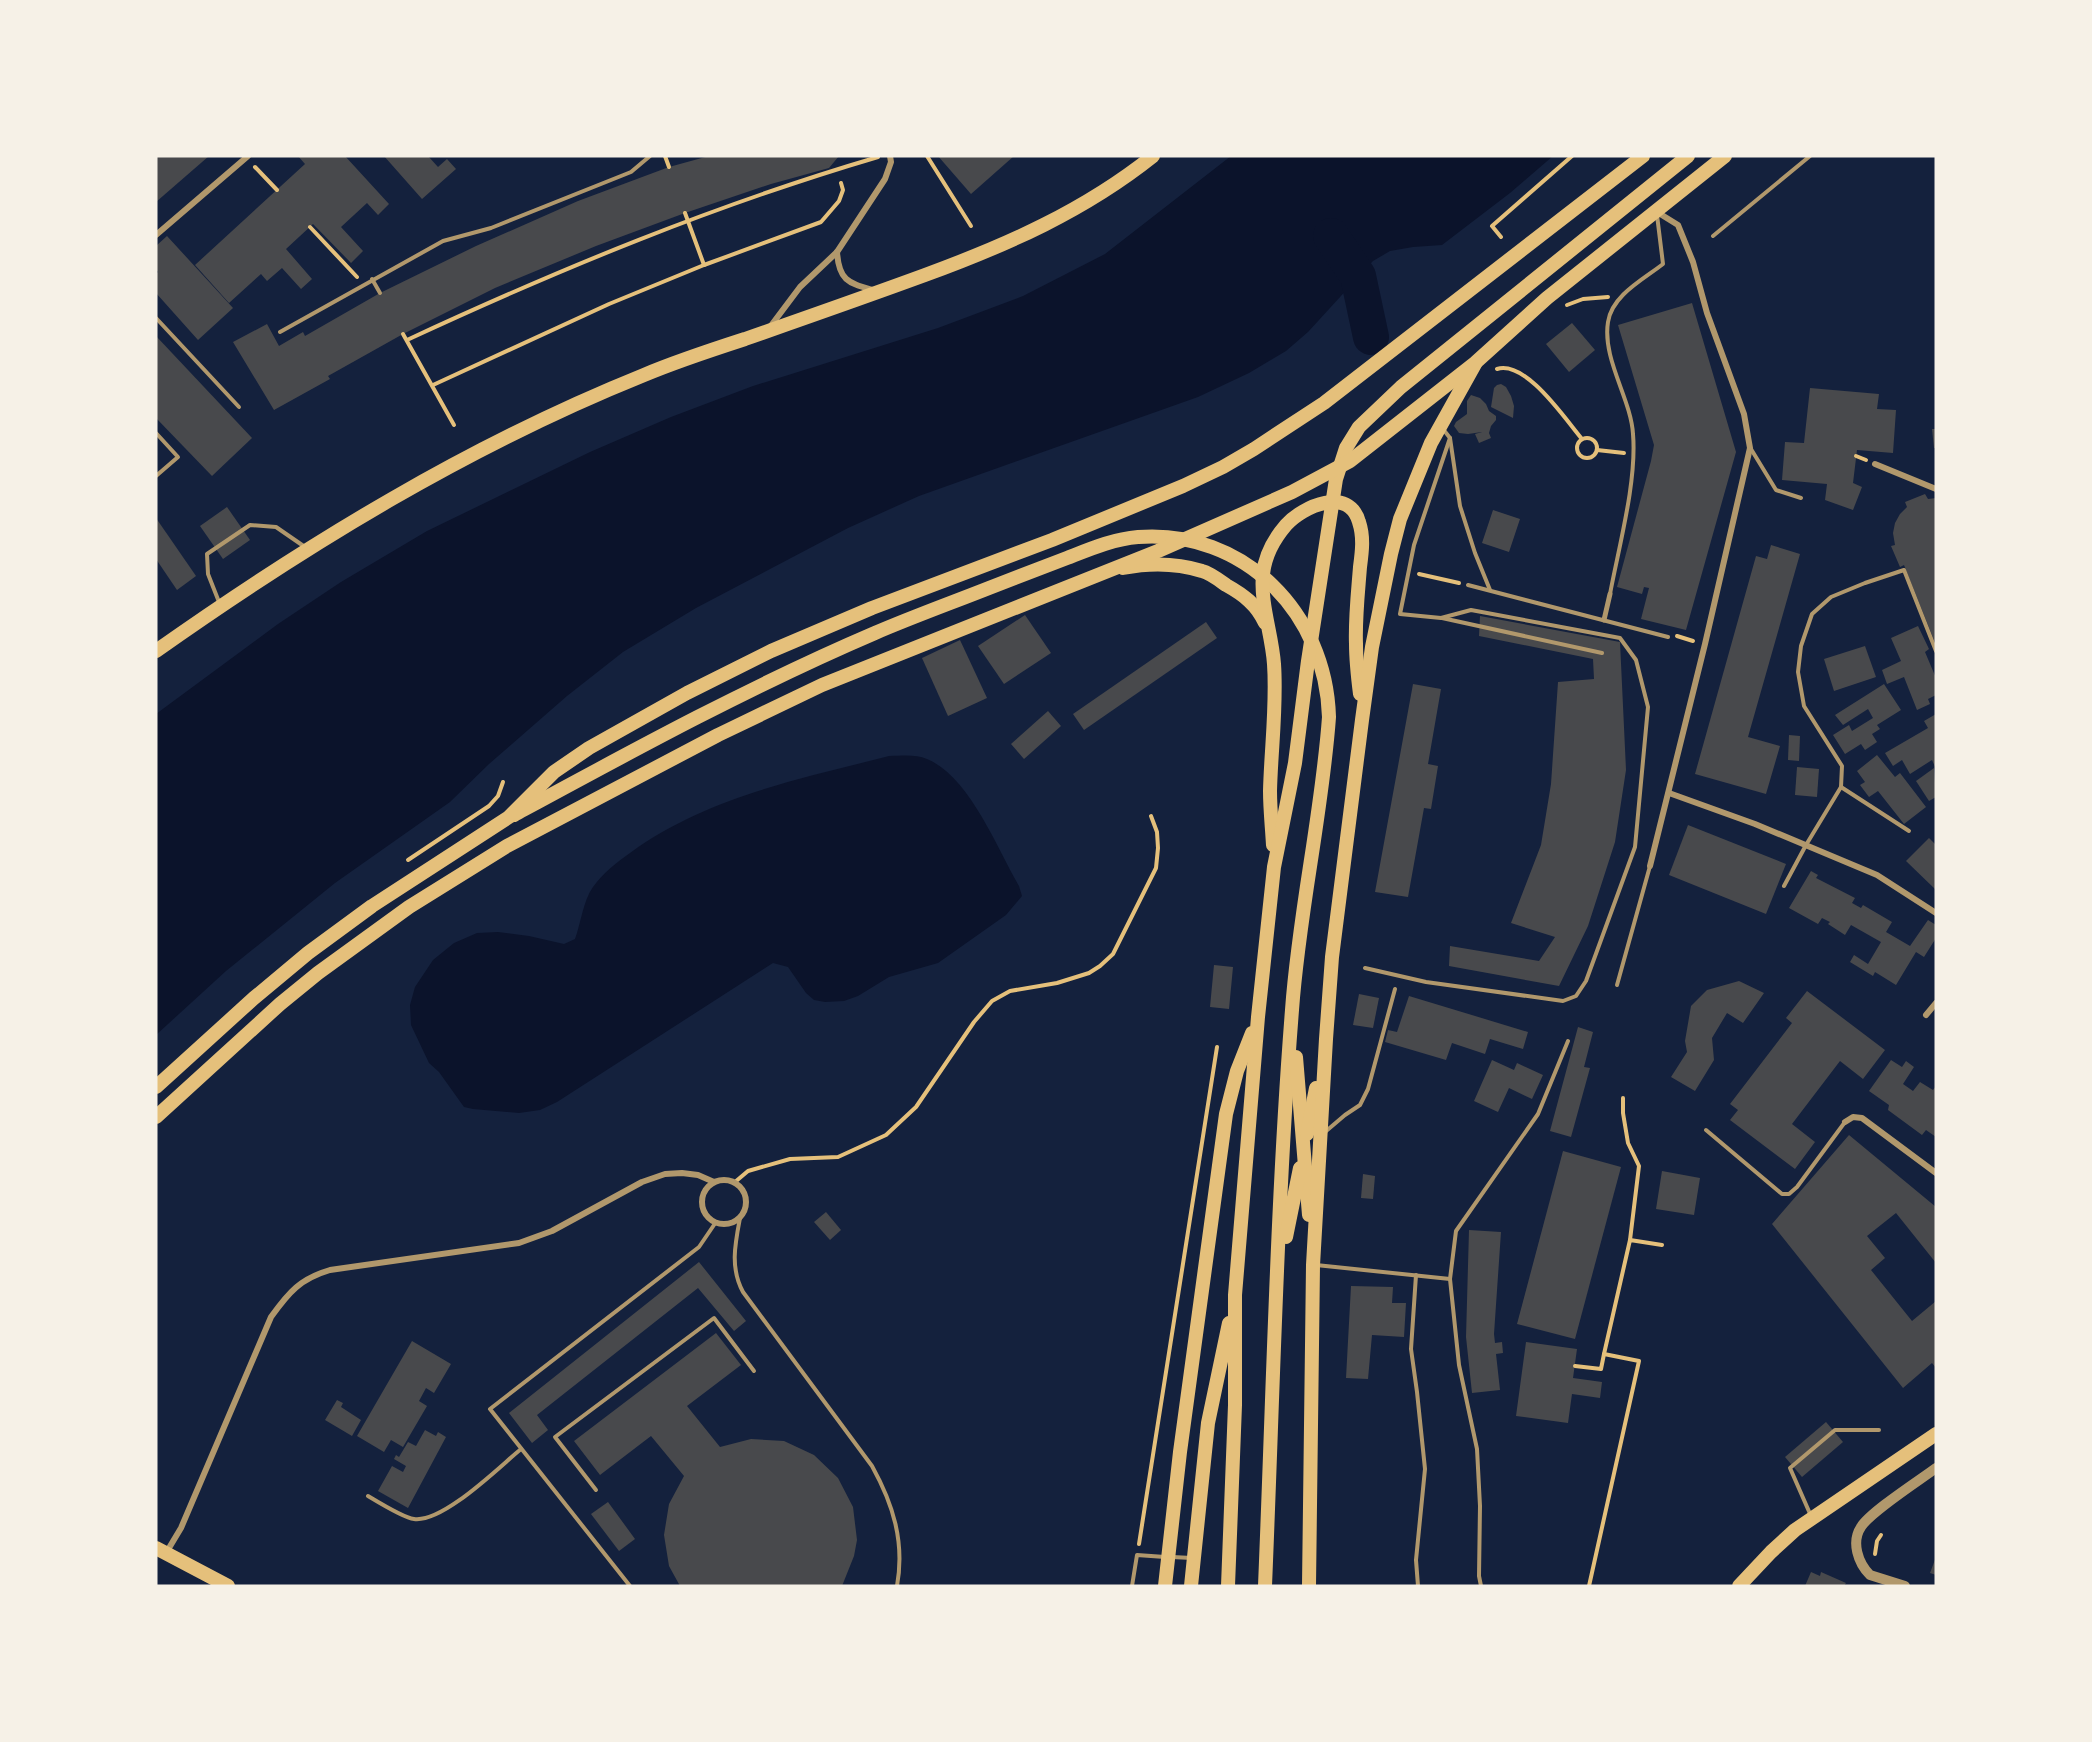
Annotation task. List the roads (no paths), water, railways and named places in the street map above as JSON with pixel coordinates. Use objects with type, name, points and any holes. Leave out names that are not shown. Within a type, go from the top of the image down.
[{"type":"main road","points":[[156,651],[307,549],[403,492],[471,456],[644,374],[983,254],[1030,233],[1101,194],[1153,156]]},
{"type":"main road","points":[[509,817],[554,772],[589,748],[729,671],[872,608],[1052,540],[1223,467],[1324,403],[1643,156]]},
{"type":"main road","points":[[1228,1586],[1235,1405],[1235,1294],[1258,1017],[1274,867],[1295,763],[1332,498],[1341,463],[1351,440],[1373,412],[1401,387],[1688,156]]},
{"type":"main road","points":[[156,1117],[280,1004],[318,973],[409,907],[507,846],[718,735],[822,685],[1109,571],[1239,516],[1329,473],[1376,442],[1475,363],[1547,298],[1725,156]]},
{"type":"main road","points":[[1309,1586],[1312,1265],[1332,957],[1362,720],[1372,647],[1390,554],[1400,519],[1440,425],[1475,363]]},
{"type":"main road","points":[[1274,867],[1270,793],[1274,664],[1264,599],[1263,573],[1269,552],[1286,525],[1297,514],[1330,502],[1345,504],[1356,513],[1362,533],[1356,644],[1362,720]]},
{"type":"main road","points":[[156,1087],[308,952],[372,906],[509,817],[707,713],[875,633],[1099,545],[1124,538],[1159,537],[1181,538],[1211,546],[1246,564],[1275,587],[1293,607],[1309,631],[1321,661],[1327,686],[1329,717],[1292,1009],[1276,1283],[1265,1586]]},
{"type":"main road","points":[[1109,571],[1140,565],[1169,564],[1203,571],[1248,598],[1260,613],[1270,635]]},
{"type":"main road","points":[[1292,1009],[1312,1265]]},
{"type":"main road","points":[[1165,1586],[1180,1452],[1226,1114],[1237,1071],[1258,1017]]},
{"type":"main road","points":[[1276,1283],[1326,1039]]},
{"type":"main road","points":[[1191,1586],[1208,1423],[1235,1294]]},
{"type":"main road","points":[[1740,1586],[1771,1552],[1811,1517],[1936,1434]]},
{"type":"main road","points":[[161,1551],[220,1585]]},
{"type":"street","points":[[766,331],[800,287],[837,252],[885,178],[891,162],[890,156]]},
{"type":"street","points":[[156,235],[247,157]]},
{"type":"street","points":[[1650,866],[1705,644],[1750,448],[1744,414],[1678,225],[1657,212]]},
{"type":"street","points":[[837,252],[838,268],[844,277],[853,284],[880,292]]},
{"type":"street","points":[[1875,464],[1936,489]]},
{"type":"street","points":[[1604,620],[1610,594]]},
{"type":"street","points":[[1669,793],[1806,845],[1877,875],[1936,913]]},
{"type":"street","points":[[1926,1015],[1936,1003]]},
{"type":"street","points":[[1845,1122],[1853,1117],[1862,1118],[1936,1173]]},
{"type":"street","points":[[161,1551],[181,1528],[271,1317],[290,1292],[302,1281],[330,1270],[519,1243],[552,1231],[642,1182],[664,1174],[690,1174],[714,1182]]},
{"type":"street","points":[[721,1180],[735,1182],[744,1192],[746,1206],[740,1218],[728,1224],[716,1222],[705,1213],[702,1199],[708,1186],[714,1182],[721,1180]]},
{"type":"street","points":[[1905,1586],[1870,1575],[1858,1555],[1857,1535],[1863,1523],[1936,1468]]},
{"type":"lane","points":[[280,332],[443,241],[491,228],[631,172],[651,156]]},
{"type":"lane","points":[[1713,236],[1810,156]]},
{"type":"lane","points":[[1610,594],[1629,495],[1634,432],[1610,351],[1608,321],[1621,297],[1664,264],[1657,212]]},
{"type":"lane","points":[[372,279],[380,293]]},
{"type":"lane","points":[[156,318],[238,407]]},
{"type":"lane","points":[[1440,425],[1450,438],[1460,506],[1490,591]]},
{"type":"lane","points":[[156,434],[178,457],[156,476]]},
{"type":"lane","points":[[1450,438],[1414,545],[1400,614],[1441,618],[1602,653]]},
{"type":"lane","points":[[1750,448],[1776,490],[1802,498]]},
{"type":"lane","points":[[221,606],[208,574],[207,554],[250,525],[276,526],[307,549]]},
{"type":"lane","points":[[1784,886],[1841,787],[1842,766],[1804,706],[1798,672],[1801,646],[1812,614],[1831,597],[1904,570],[1936,651]]},
{"type":"lane","points":[[1468,585],[1668,637]]},
{"type":"lane","points":[[1365,968],[1426,982],[1552,1000],[1563,1001],[1576,996],[1586,981],[1635,847],[1648,707],[1636,660],[1620,638],[1471,610],[1441,618]]},
{"type":"lane","points":[[1841,787],[1909,831]]},
{"type":"lane","points":[[1617,985],[1650,866]]},
{"type":"lane","points":[[1320,1137],[1360,1105],[1368,1089],[1395,989]]},
{"type":"lane","points":[[1481,1586],[1477,1449],[1459,1365],[1450,1279],[1456,1231],[1538,1114],[1568,1041]]},
{"type":"lane","points":[[1706,1130],[1782,1194],[1789,1194],[1797,1187],[1845,1122]]},
{"type":"lane","points":[[740,1218],[734,1245],[737,1281],[743,1293],[872,1466],[885,1490],[895,1516],[899,1544],[900,1569],[897,1586]]},
{"type":"lane","points":[[630,1586],[490,1409],[699,1247],[716,1222]]},
{"type":"lane","points":[[1312,1265],[1450,1279]]},
{"type":"lane","points":[[1416,1275],[1411,1349],[1418,1392],[1425,1469],[1416,1560],[1418,1586]]},
{"type":"lane","points":[[596,1490],[555,1437],[714,1318],[754,1371]]},
{"type":"lane","points":[[1811,1517],[1790,1468],[1835,1430],[1879,1430]]},
{"type":"lane","points":[[368,1497],[413,1519],[431,1518],[447,1510],[521,1449]]},
{"type":"lane","points":[[1132,1586],[1137,1555],[1193,1558]]},
{"type":"water","points":[[1231,156],[1553,156],[1510,193],[1442,245],[1390,251],[1373,261],[1308,332],[1286,351],[1249,373],[1198,397],[919,496],[848,528],[696,608],[623,652],[567,696],[489,764],[450,802],[335,883],[226,971],[156,1035],[156,714],[278,624],[341,582],[427,531],[590,452],[671,417],[753,386],[938,328],[1023,296],[1105,254]]},
{"type":"water","points":[[889,756],[923,757],[942,768],[956,781],[969,797],[991,834],[1022,896],[1006,915],[938,963],[889,977],[858,996],[844,1001],[825,1002],[814,1000],[806,993],[788,967],[773,963],[557,1102],[540,1110],[519,1113],[464,1107],[439,1072],[429,1063],[411,1025],[410,1005],[415,987],[433,960],[454,943],[477,933],[498,932],[564,944],[575,939],[587,899],[597,882],[630,853],[659,834],[690,817],[755,792]]},
{"type":"waterway","points":[[1331,236],[1358,276],[1371,337]]}]
